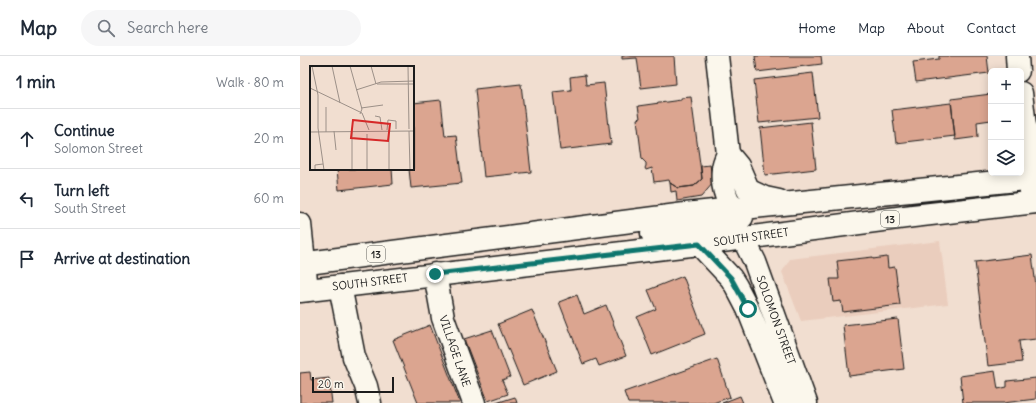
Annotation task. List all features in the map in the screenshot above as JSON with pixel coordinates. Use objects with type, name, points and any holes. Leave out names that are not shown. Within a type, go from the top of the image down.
[{"type":"main road","points":[[451,244],[506,247],[536,246],[706,226],[736,232],[742,218],[734,179],[735,161],[728,154],[717,56]]},
{"type":"main road","points":[[1016,56],[1018,68]]},
{"type":"main road","points":[[1022,104],[1035,202]]},
{"type":"main road","points":[[734,179],[756,195],[770,200],[791,202]]},
{"type":"main road","points":[[705,211],[712,206],[734,179]]},
{"type":"main road","name":"SOUTH STREET","points":[[304,291],[435,274],[699,244],[742,218],[791,202],[1033,179]]},
{"type":"main road","name":"SOUTH STREET","points":[[302,263],[705,211],[742,218],[913,216],[1035,202]]},
{"type":"main road","name":"SOLOMON STREET","points":[[742,218],[754,262],[806,403]]},
{"type":"main road","points":[[300,224],[304,291]]},
{"type":"main road","name":"SOLOMON STREET","points":[[699,244],[731,278],[736,286],[748,309],[785,403]]},
{"type":"main road","name":"VILLAGE LANE","points":[[435,274],[443,318],[474,403]]},
{"type":"main road","points":[[340,286],[354,356],[366,386],[370,403]]},
{"type":"shaded area","points":[[940,241],[948,304],[801,321],[782,272],[790,259]]},
{"type":"building","points":[[622,56],[674,56],[676,84],[641,88],[637,58],[622,59]]},
{"type":"building","points":[[755,56],[821,56],[822,64],[757,72]]},
{"type":"building","points":[[939,56],[987,56],[988,73],[916,82],[913,62],[939,59]]},
{"type":"building","points":[[813,73],[818,117],[759,123],[754,80]]},
{"type":"building","points":[[585,75],[586,85],[604,83],[611,144],[560,150],[553,92],[571,90],[570,77]]},
{"type":"building","points":[[521,84],[531,172],[484,177],[475,89]]},
{"type":"building","points":[[988,94],[988,120],[977,122],[978,137],[955,140],[951,99]]},
{"type":"building","points":[[691,97],[702,179],[694,186],[678,188],[670,183],[669,180],[654,182],[652,168],[646,170],[646,163],[642,159],[637,119],[640,118],[638,106],[681,100],[681,98]]},
{"type":"building","points":[[441,100],[445,136],[456,135],[462,183],[411,188],[409,170],[414,170],[414,103]]},
{"type":"building","points":[[951,103],[955,136],[896,143],[892,110]]},
{"type":"building","points":[[811,122],[816,169],[765,175],[760,128]]},
{"type":"building","points":[[710,165],[713,183],[701,197],[677,201],[676,191],[671,192],[670,183],[678,188],[694,186],[702,179],[701,166]]},
{"type":"building","points":[[337,170],[392,170],[393,184],[339,190]]},
{"type":"building","points":[[1032,255],[1036,286],[1036,339],[1019,341],[1022,362],[988,366],[975,262]]},
{"type":"building","points":[[873,257],[873,259],[887,257],[888,268],[895,267],[900,305],[843,312],[841,301],[833,302],[830,279],[839,279],[837,261]]},
{"type":"building","points":[[683,276],[705,334],[652,355],[637,317],[656,309],[648,290]]},
{"type":"building","points":[[577,295],[584,314],[606,305],[626,356],[599,366],[596,359],[583,364],[559,302]]},
{"type":"building","points":[[532,310],[557,371],[523,385],[498,324]]},
{"type":"building","points":[[898,319],[904,369],[849,376],[843,325]]},
{"type":"building","points":[[430,325],[460,403],[418,403],[393,340]]},
{"type":"building","points":[[492,330],[510,377],[502,380],[508,394],[488,401],[464,339]]},
{"type":"building","points":[[717,359],[730,397],[713,403],[628,403],[624,392]]},
{"type":"building","points":[[995,371],[998,389],[1007,387],[1007,381],[1036,378],[1036,399],[1003,403],[963,403],[960,376]]},
{"type":"building","points":[[310,372],[311,380],[329,378],[332,403],[300,403],[300,373]]},
{"type":"building","points":[[740,396],[743,403],[722,403]]},
{"type":"building","points":[[515,397],[517,403],[496,403]]},
{"type":"route","points":[[435,274],[699,244],[731,278],[748,309]]}]
